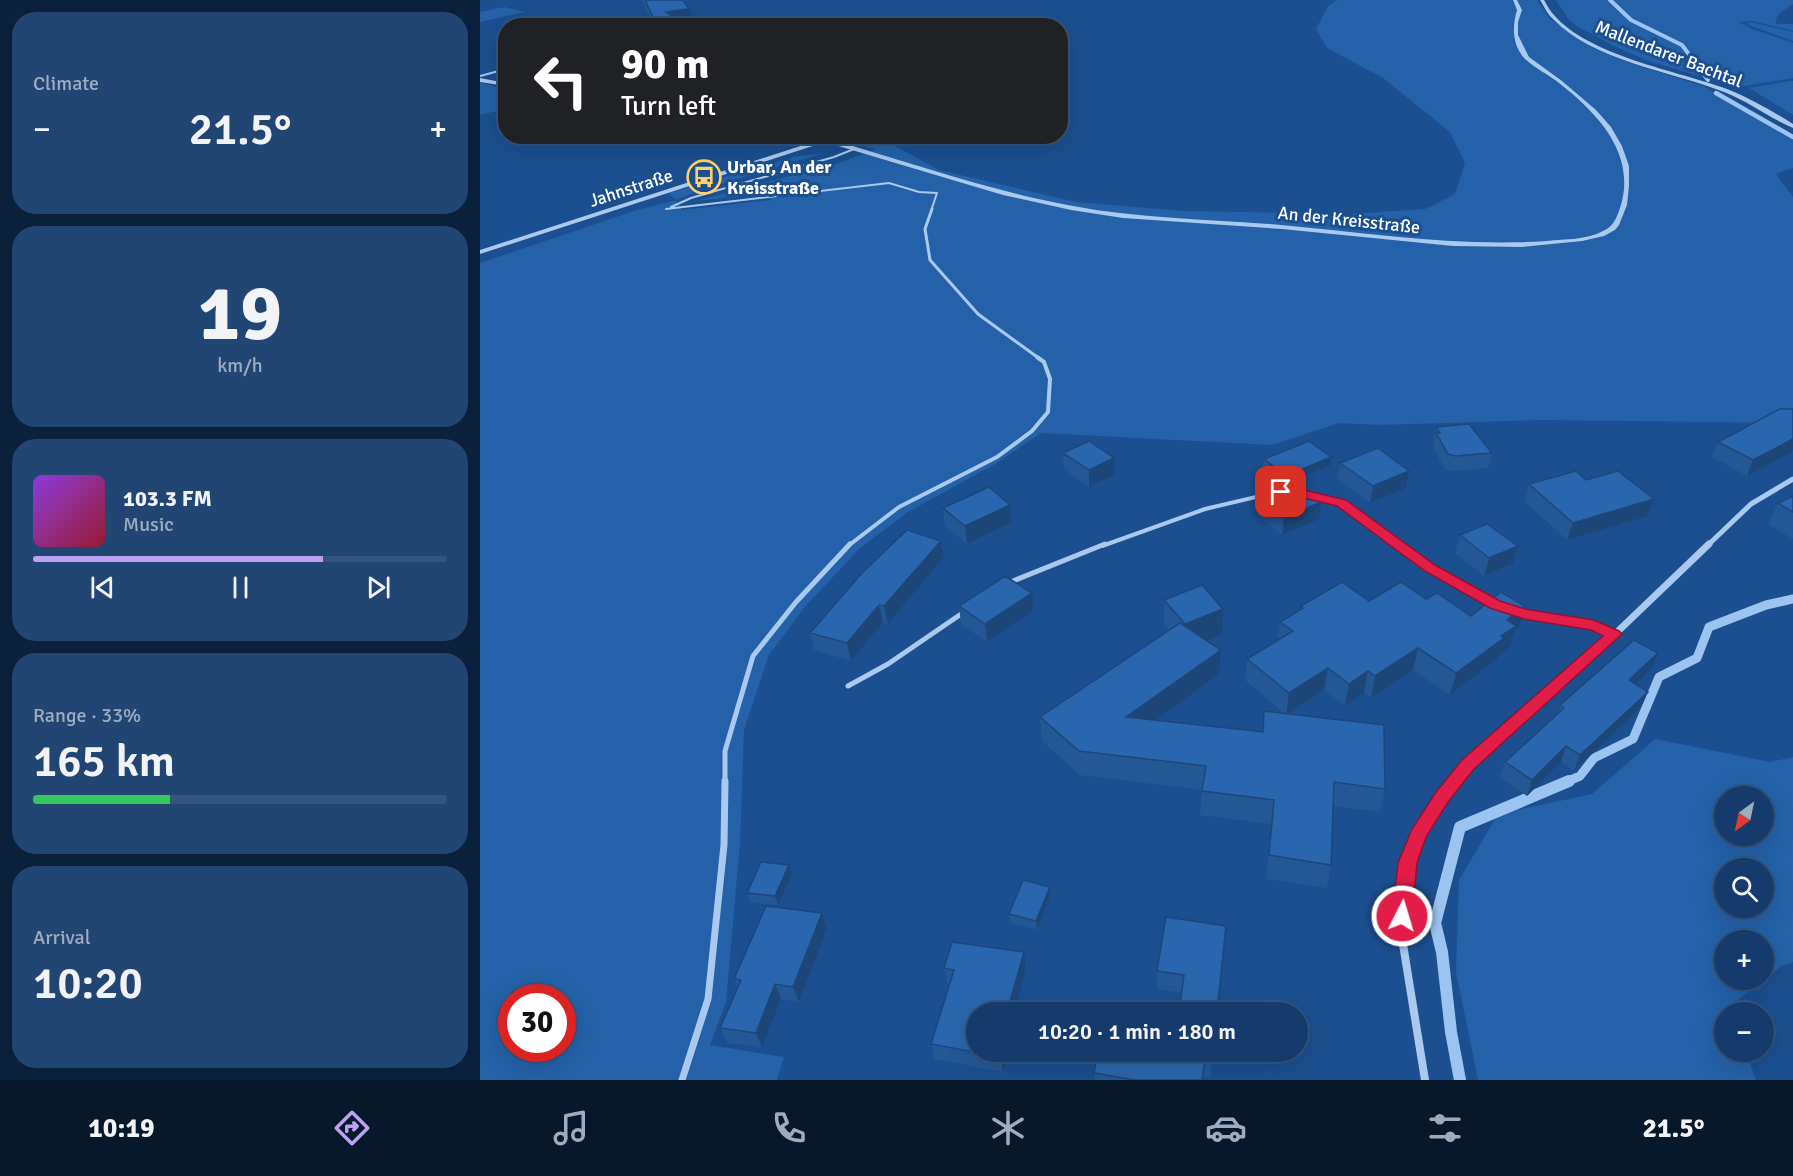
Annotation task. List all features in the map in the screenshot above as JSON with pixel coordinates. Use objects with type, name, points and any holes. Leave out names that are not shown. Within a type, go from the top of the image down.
[{"type":"street","name":"An der Kreisstraße","points":[[838,144],[1027,198],[1072,208],[1123,215],[1282,227],[1431,243],[1541,244],[1597,235],[1615,226],[1619,219],[1628,174],[1622,149],[1575,93],[1527,58],[1519,42],[1515,25],[1520,6],[1515,0]]},
{"type":"street","name":"Mallendarer Bachtal","points":[[1542,0],[1555,18],[1593,43],[1645,65],[1724,90],[1793,126]]},
{"type":"street","points":[[480,78],[498,83]]},
{"type":"street","name":"Jahnstraße","points":[[480,252],[813,144]]},
{"type":"street","points":[[1425,1080],[1402,938],[1402,910],[1407,863],[1418,834],[1442,797],[1468,764],[1614,634],[1751,504],[1793,479]]},
{"type":"lane","points":[[480,78],[498,72]]},
{"type":"lane","points":[[682,1080],[708,999],[724,845],[726,751],[753,656],[796,602],[850,544],[899,507],[997,457],[1032,431],[1048,412],[1050,379],[1044,362],[978,314],[930,260],[925,229],[937,193],[919,192],[888,183],[666,209],[691,198],[834,157],[854,149]]},
{"type":"lane","points":[[1002,585],[1130,536],[1217,506],[1281,492]]},
{"type":"lane","points":[[1304,494],[1341,503],[1430,568],[1495,605]]},
{"type":"lane","points":[[848,686],[888,664],[973,605]]},
{"type":"lane","points":[[1514,611],[1594,625],[1614,634]]},
{"type":"shaded area","points":[[1337,0],[1537,0],[1550,19],[1589,46],[1636,65],[1703,86],[1793,140],[1793,168],[1776,174],[1793,197],[1793,423],[1539,420],[1380,425],[1339,423],[1272,445],[1041,433],[995,464],[908,512],[859,549],[804,608],[769,655],[744,730],[740,843],[726,1002],[710,1045],[784,1057],[777,1080],[480,1080],[480,263],[637,210],[676,200],[682,210],[770,200],[769,193],[696,201],[842,162],[876,149],[857,144],[892,144],[939,170],[1076,202],[1183,211],[1349,214],[1425,209],[1455,194],[1465,163],[1450,132],[1383,78],[1327,48],[1316,29],[1328,6]]},
{"type":"shaded area","points":[[1556,0],[1793,0],[1793,4],[1781,12],[1776,24],[1793,24],[1793,31],[1753,21],[1739,22],[1752,29],[1793,43],[1793,78],[1738,87],[1648,61],[1578,27],[1568,19]]},
{"type":"shaded area","points":[[505,7],[525,12],[480,22],[480,12]]},
{"type":"shaded area","points":[[1750,22],[1793,32],[1793,41],[1746,24]]},
{"type":"shaded area","points":[[1790,81],[1793,81],[1793,115],[1749,88]]},
{"type":"shaded area","points":[[480,83],[498,87],[498,111],[480,115]]},
{"type":"shaded area","points":[[824,153],[698,191],[676,200],[669,193],[794,157]]},
{"type":"shaded area","points":[[1655,739],[1770,762],[1793,757],[1793,962],[1774,972],[1774,930],[1714,930],[1714,990],[1751,990],[1735,1002],[1714,1002],[1714,1062],[1750,1062],[1756,1080],[1478,1080],[1456,972],[1459,880],[1498,814],[1592,794]]},
{"type":"building","points":[[645,0],[683,0],[689,9],[666,12],[675,18],[653,18]]},
{"type":"building","points":[[1780,409],[1793,409],[1793,439],[1753,460],[1718,442]]},
{"type":"building","points":[[1469,424],[1492,453],[1455,456],[1448,454],[1436,433],[1440,433],[1436,427]]},
{"type":"building","points":[[1089,441],[1114,458],[1089,470],[1063,453]]},
{"type":"building","points":[[1309,441],[1331,457],[1286,476],[1264,459]]},
{"type":"building","points":[[1378,448],[1409,471],[1373,486],[1340,463]]},
{"type":"building","points":[[1576,471],[1586,480],[1618,471],[1654,499],[1573,523],[1529,484]]},
{"type":"building","points":[[1295,482],[1321,502],[1284,518],[1259,499],[1269,493]]},
{"type":"building","points":[[989,487],[1010,505],[965,526],[943,508]]},
{"type":"building","points":[[1793,496],[1793,512],[1778,503]]},
{"type":"building","points":[[1487,524],[1518,546],[1489,558],[1460,535]]},
{"type":"building","points":[[907,530],[941,541],[884,606],[879,605],[847,643],[810,633],[862,573]]},
{"type":"building","points":[[1005,576],[1032,593],[985,624],[959,606]]},
{"type":"building","points":[[1342,582],[1369,601],[1401,582],[1426,599],[1437,593],[1471,616],[1501,592],[1525,606],[1507,620],[1516,626],[1501,636],[1504,638],[1456,673],[1418,648],[1375,676],[1368,671],[1349,684],[1328,668],[1289,693],[1247,659],[1293,631],[1280,622],[1303,608],[1301,606]]},
{"type":"building","points":[[1202,585],[1223,609],[1185,624],[1164,600]]},
{"type":"building","points":[[1180,623],[1221,650],[1126,717],[1263,732],[1264,711],[1384,725],[1385,789],[1334,782],[1331,865],[1269,855],[1274,800],[1202,791],[1206,766],[1079,751],[1040,717]]},
{"type":"building","points":[[1634,640],[1658,653],[1629,680],[1648,692],[1580,755],[1566,746],[1532,780],[1505,762],[1564,708],[1560,705]]},
{"type":"building","points":[[761,862],[789,865],[775,896],[747,893]]},
{"type":"building","points":[[1023,880],[1050,887],[1036,921],[1009,914]]},
{"type":"building","points":[[766,906],[822,913],[793,987],[775,984],[756,1033],[720,1028],[741,980],[734,979]]},
{"type":"building","points":[[1166,917],[1226,926],[1218,1002],[1180,1002],[1184,975],[1157,971]]},
{"type":"building","points":[[952,942],[1024,952],[1010,1002],[966,1002],[966,1050],[931,1044],[954,970],[944,968]]},
{"type":"building","points":[[1096,1062],[1205,1062],[1202,1080],[1135,1080],[1094,1073]]},
{"type":"waterway","points":[[1610,0],[1631,20],[1682,45],[1708,80]]},
{"type":"waterway","points":[[1716,93],[1793,137]]},
{"type":"waterway","points":[[1566,782],[1580,776],[1594,758],[1633,739],[1659,677],[1697,658],[1709,627],[1766,605],[1793,599]]},
{"type":"waterway","points":[[1460,1080],[1451,1032],[1442,952],[1435,923],[1460,827],[1569,781]]},
{"type":"place","name":"Urbar, An der Kreisstraße","points":[[704,177]]},
{"type":"route","points":[[1281,492],[1304,494],[1341,503],[1430,568],[1495,605],[1524,614],[1594,625],[1614,634],[1468,764],[1442,797],[1418,834],[1407,863],[1402,916]]}]
